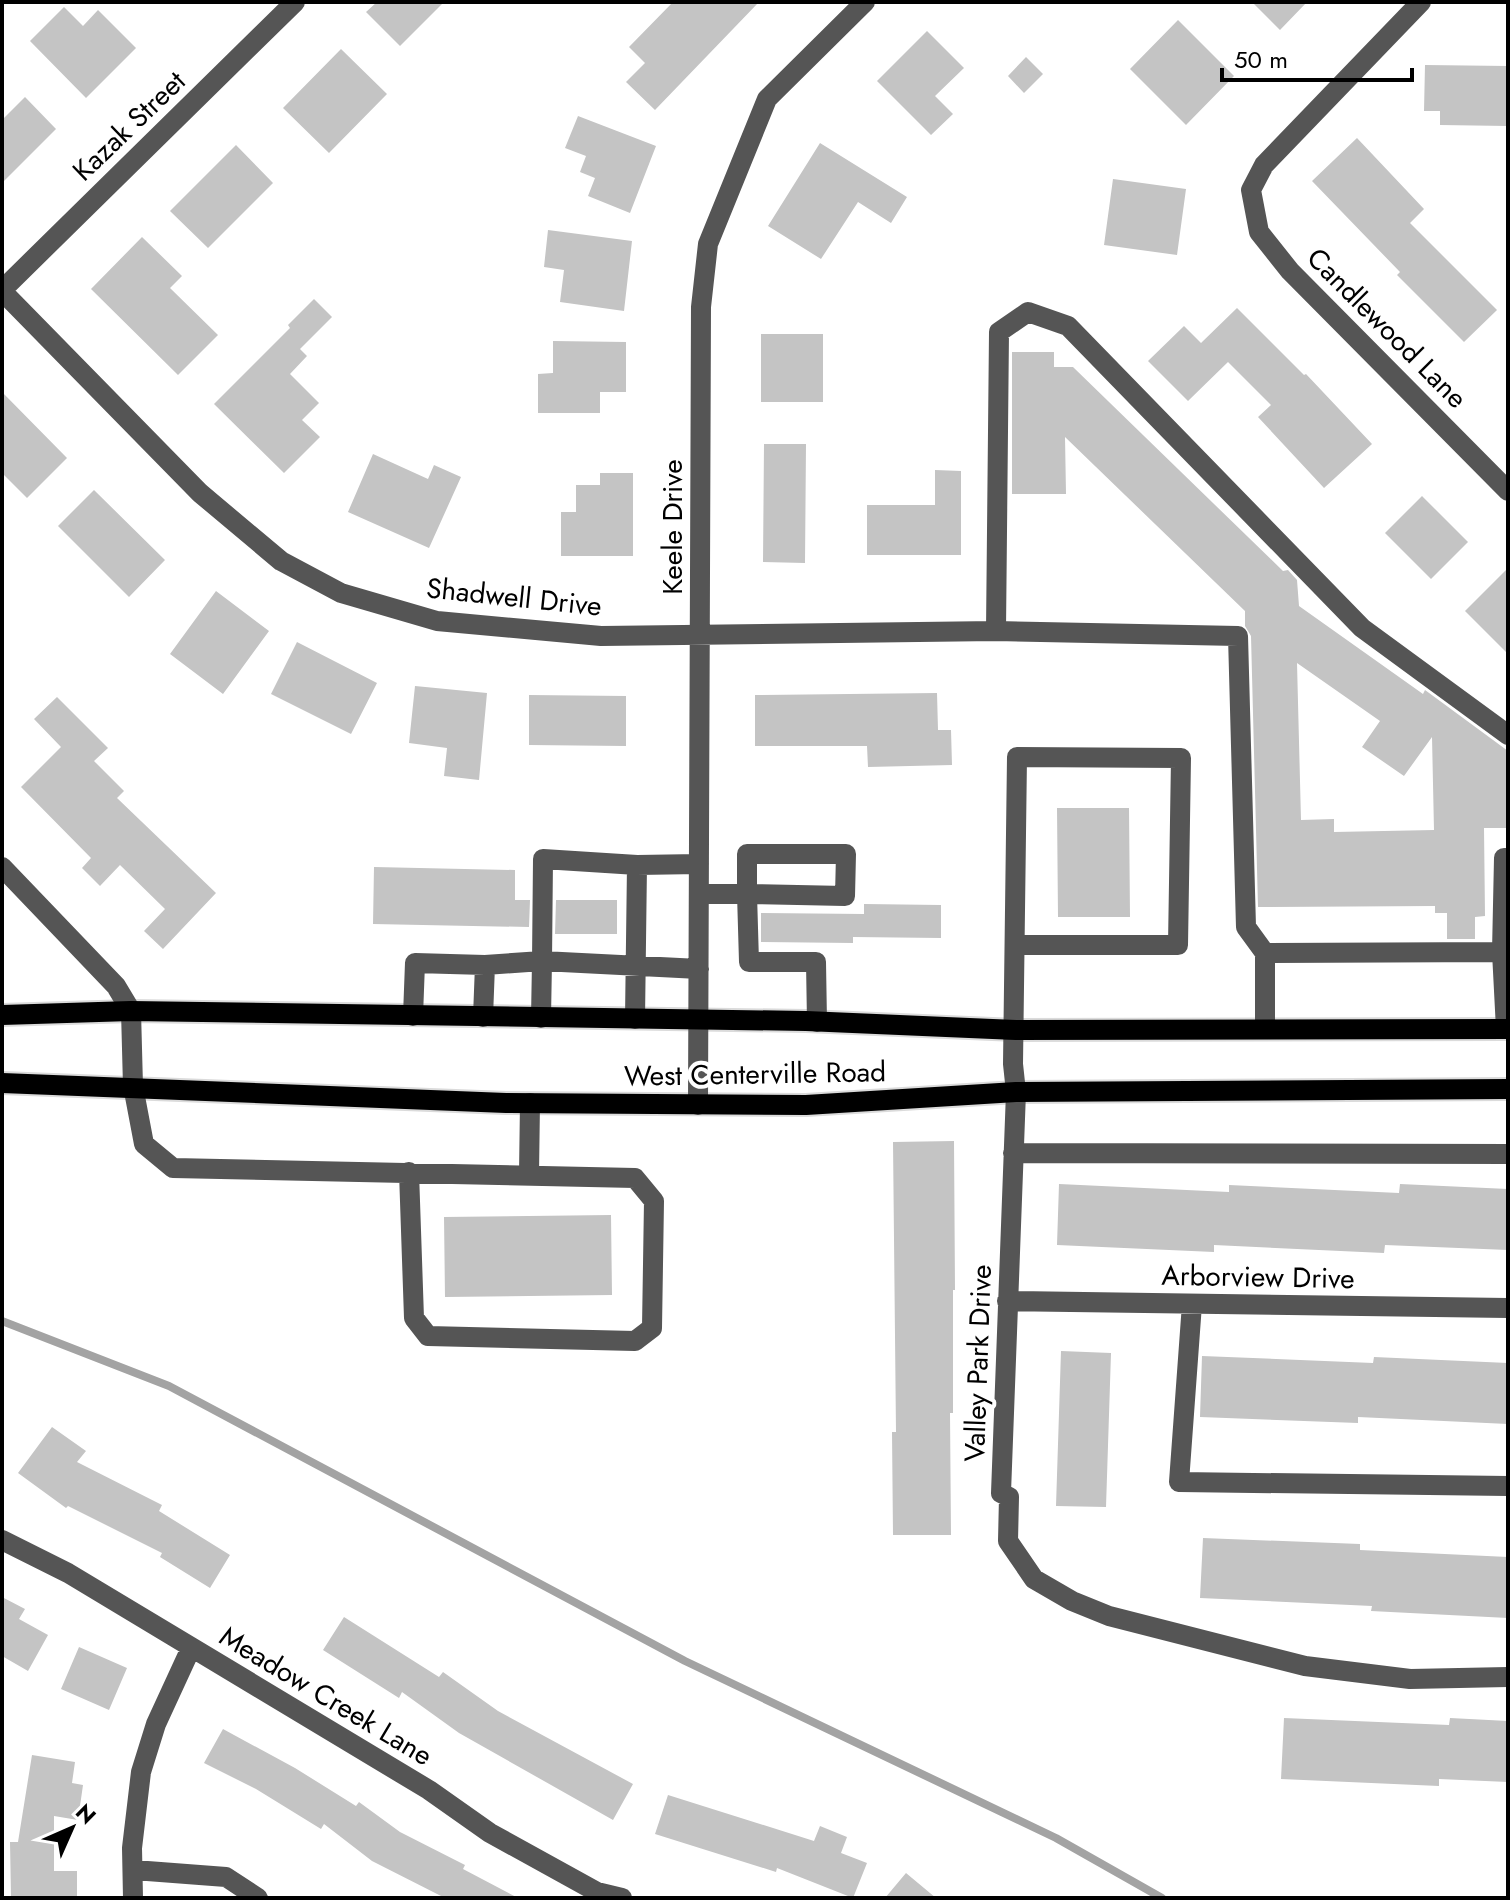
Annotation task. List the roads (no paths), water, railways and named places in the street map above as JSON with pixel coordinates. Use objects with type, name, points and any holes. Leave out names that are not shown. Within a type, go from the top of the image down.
[{"type":"main road","name":"West Centerville Road","points":[[2,1015],[131,1011],[817,1022],[1016,1030],[1507,1029]]},
{"type":"main road","name":"West Centerville Road","points":[[2,1083],[530,1103],[698,1105],[806,1105],[1016,1092],[1508,1089]]},
{"type":"street","name":"Kazak Street","points":[[2,291],[295,2]]},
{"type":"street","name":"Keele Drive","points":[[698,1105],[701,307],[708,244],[767,99],[865,2]]},
{"type":"street","name":"Candlewood Lane","points":[[1421,2],[1264,165],[1251,190],[1259,232],[1290,271],[1508,491]]},
{"type":"street","name":"Shadwell Drive","points":[[2,291],[200,493],[281,561],[341,593],[437,621],[601,636],[996,631],[1238,636],[1246,927],[1265,953]]},
{"type":"street","points":[[996,631],[999,332],[1028,312],[1068,326],[1362,628],[1508,735]]},
{"type":"street","name":"Valley Park Drive","points":[[1016,945],[1178,945],[1181,758],[1017,757],[1016,945],[1016,1030],[1013,1064],[1016,1092],[1001,1493],[1009,1497],[1008,1541],[1034,1579],[1072,1601],[1109,1616],[1305,1666],[1410,1679],[1508,1677]]},
{"type":"street","points":[[699,894],[747,894],[845,896],[846,854],[747,854],[747,894],[749,962],[816,962],[817,1022]]},
{"type":"street","points":[[1507,1029],[1502,952],[1504,858],[1508,858]]},
{"type":"street","points":[[541,1018],[543,859],[637,865],[699,864]]},
{"type":"street","points":[[635,1019],[637,865]]},
{"type":"street","points":[[2,867],[116,986],[131,1011],[133,1086],[144,1144],[173,1168],[529,1174],[635,1178],[654,1201],[652,1328],[635,1341],[428,1336],[414,1318],[409,1172]]},
{"type":"street","points":[[1265,1029],[1265,953],[1502,952]]},
{"type":"street","points":[[413,1016],[415,963],[485,965],[542,961],[699,969]]},
{"type":"street","points":[[483,1017],[485,965]]},
{"type":"street","points":[[529,1174],[530,1103]]},
{"type":"street","points":[[1013,1153],[1508,1154]]},
{"type":"street","name":"Arborview Drive","points":[[1007,1301],[1508,1308]]},
{"type":"street","points":[[1192,1304],[1179,1482],[1508,1486]]},
{"type":"street","name":"Meadow Creek Lane","points":[[2,1540],[68,1573],[429,1790],[490,1833],[597,1892],[622,1898]]},
{"type":"street","points":[[133,1898],[132,1848],[141,1772],[156,1724],[191,1648]]},
{"type":"street","points":[[134,1870],[226,1877],[258,1898]]},
{"type":"waterway","points":[[2,1321],[169,1386],[685,1661],[1056,1838],[1162,1898]]}]
